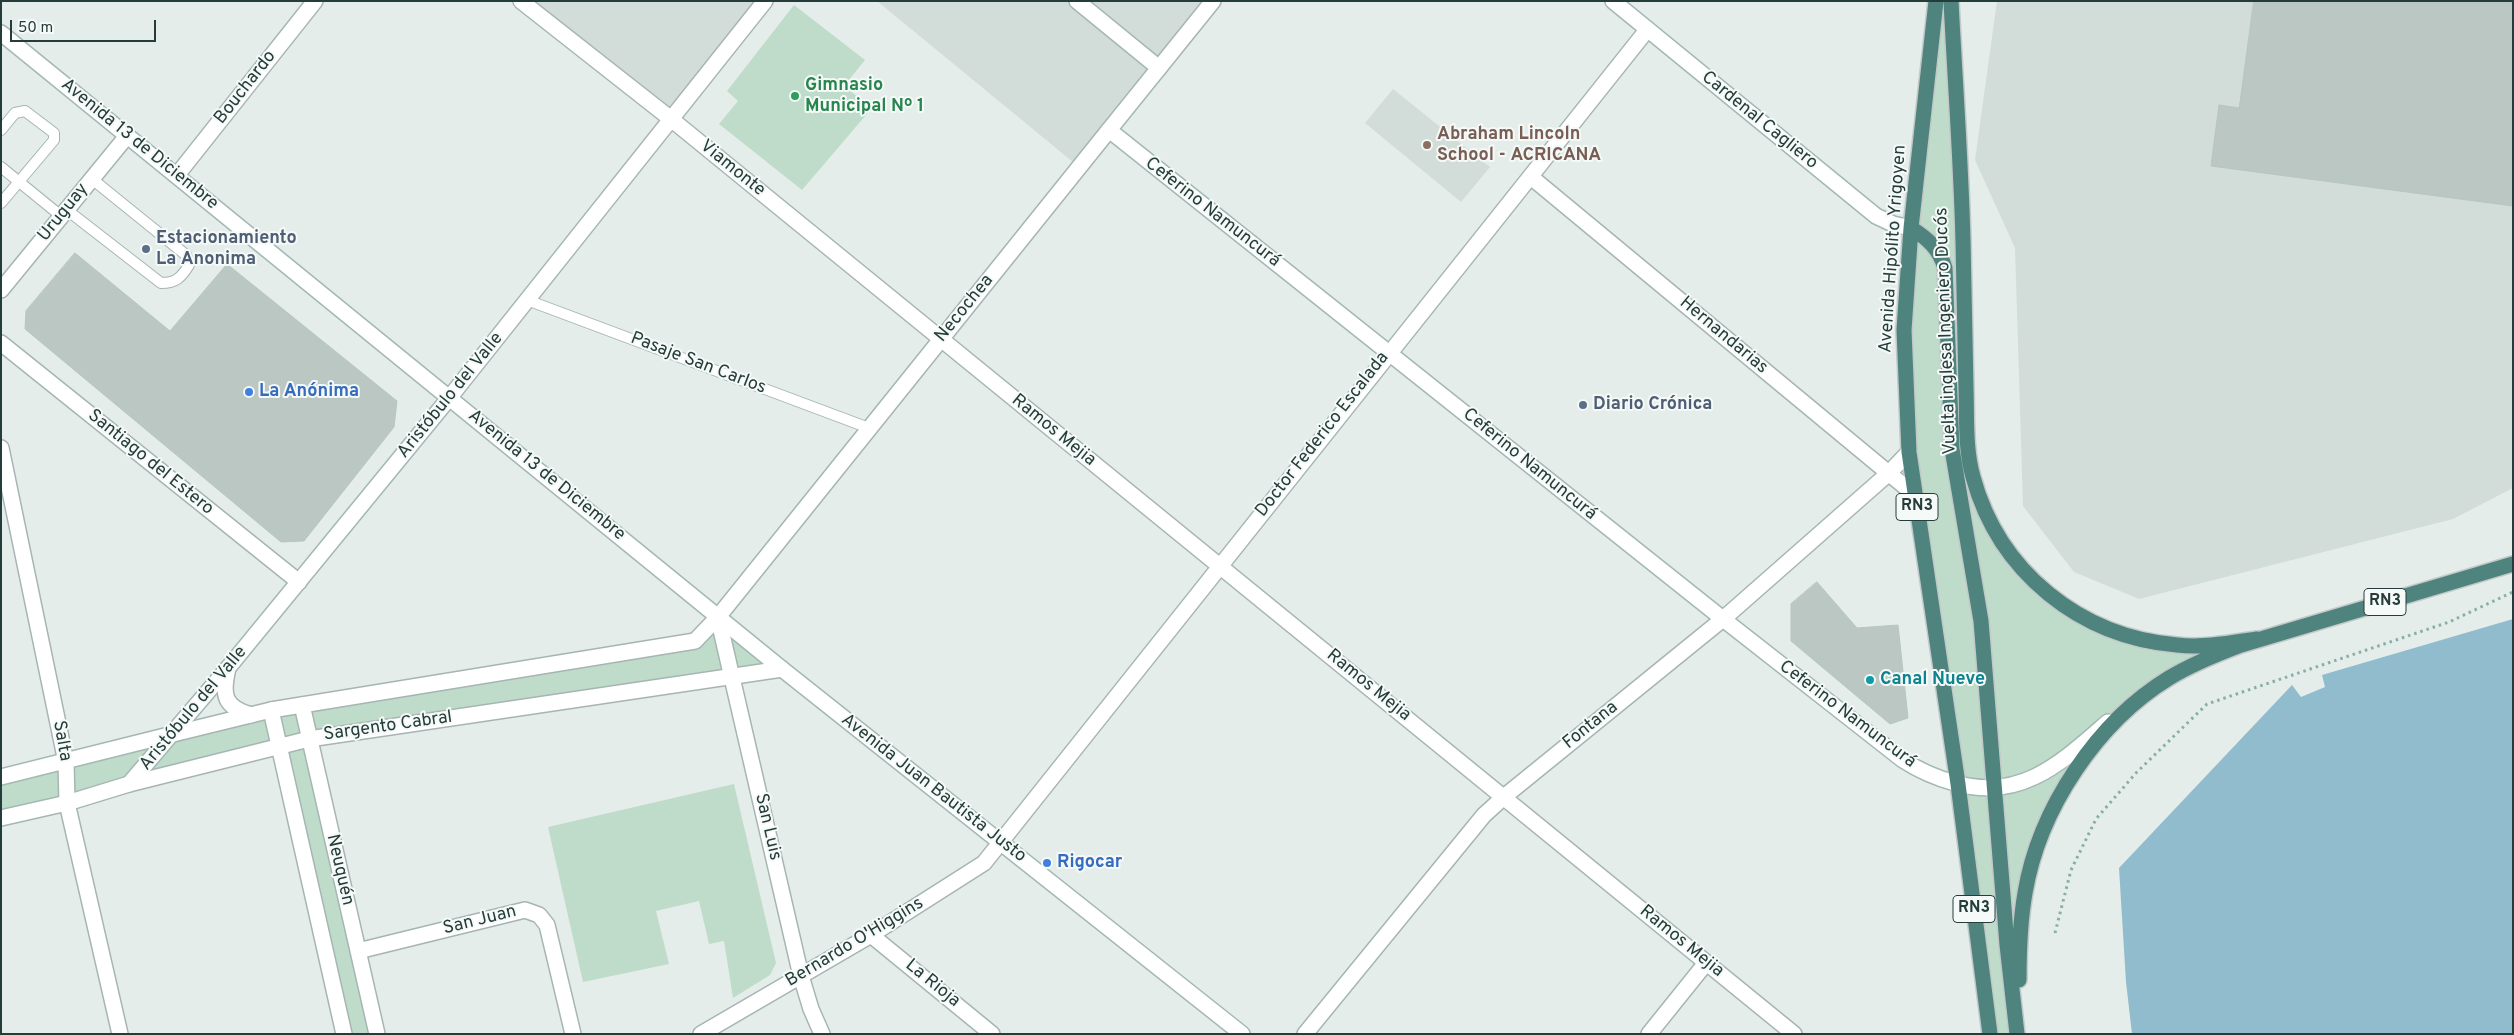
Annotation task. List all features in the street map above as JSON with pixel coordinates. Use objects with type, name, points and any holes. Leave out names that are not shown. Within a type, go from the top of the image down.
[{"type":"highway","name":"Avenida Hipólito Yrigoyen","points":[[1934,3],[1911,228],[1904,330],[1909,452],[1958,784],[1990,1034]]},
{"type":"highway","name":"Vuelta inglesa Ingeniero Ducós","points":[[1951,9],[1963,241],[1967,441],[1972,476],[1993,528],[2006,550],[2041,589],[2060,604],[2102,627],[2128,637],[2178,646],[2201,646],[2257,639]]},
{"type":"highway","points":[[1911,228],[1934,244],[1941,255],[1945,268],[1952,449],[1981,621],[2007,945],[2018,1034]]},
{"type":"highway","name":"RN3","points":[[2018,1034],[2021,926],[2029,876],[2044,830],[2075,770],[2094,744],[2122,714],[2143,695],[2170,677],[2203,660],[2257,639],[2513,564]]},
{"type":"street","name":"Bouchardo","points":[[177,175],[315,1]]},
{"type":"street","name":"Viamonte","points":[[521,1],[671,119],[941,339]]},
{"type":"street","name":"Aristóbulo del Valle","points":[[129,784],[228,668],[450,397],[765,1]]},
{"type":"street","points":[[1078,1],[1159,68]]},
{"type":"street","name":"Necochea","points":[[173,734],[271,710],[695,641],[718,617],[1213,1]]},
{"type":"street","name":"Cardenal Cagliero","points":[[1613,1],[1876,216],[1893,224],[1911,228]]},
{"type":"street","points":[[1934,3],[1951,9]]},
{"type":"street","name":"Doctor Federico Escalada","points":[[1000,842],[1647,30]]},
{"type":"street","name":"Avenida 13 de Diciembre","points":[[1,33],[718,617]]},
{"type":"street","name":"Ceferino Namuncurá","points":[[1109,130],[1723,620],[1910,764],[1930,776],[1958,784],[1995,789]]},
{"type":"street","name":"Uruguay","points":[[1,290],[127,136]]},
{"type":"street","name":"Hernandarias","points":[[1531,177],[1916,496]]},
{"type":"street","name":"Ramos Mejia","points":[[941,339],[1505,796],[1794,1034]]},
{"type":"street","name":"Santiago del Estero","points":[[1,343],[299,582]]},
{"type":"street","name":"Salta","points":[[1,448],[66,762],[67,803],[120,1034]]},
{"type":"street","name":"Fontana","points":[[1305,1034],[1484,815],[1723,620],[1889,473],[1909,452]]},
{"type":"street","name":"Avenida Juan Bautista Justo","points":[[718,617],[782,670],[1242,1034]]},
{"type":"street","name":"San Luis","points":[[718,617],[801,976],[811,1009],[822,1034]]},
{"type":"street","points":[[228,668],[224,687],[227,699],[236,711],[250,715]]},
{"type":"street","name":"Sargento Cabral","points":[[1,818],[67,803],[129,784],[309,738],[782,670]]},
{"type":"street","points":[[1995,789],[2010,787],[2026,781],[2057,765],[2123,708],[2170,677]]},
{"type":"street","name":"Neuquén","points":[[302,705],[377,1034]]},
{"type":"street","name":"Neuquén","points":[[271,710],[344,1034]]},
{"type":"street","points":[[1,777],[173,734]]},
{"type":"street","name":"Bernardo O'Higgins","points":[[701,1034],[871,935],[984,863],[1000,842]]},
{"type":"street","name":"San Juan","points":[[358,951],[525,910],[539,915],[547,925],[574,1034]]},
{"type":"street","name":"La Rioja","points":[[871,935],[992,1034]]},
{"type":"street","points":[[1649,1034],[1706,963]]},
{"type":"lane","points":[[1,130],[15,113],[25,111],[54,133],[54,140],[1,203]]},
{"type":"lane","points":[[1,167],[19,182],[161,283],[173,283],[182,276],[189,265],[186,255],[92,179]]},
{"type":"lane","name":"Pasaje San Carlos","points":[[528,300],[869,428]]},
{"type":"path","points":[[2055,933],[2071,870],[2096,819],[2136,773],[2207,704],[2449,622],[2513,592]]},
{"type":"shaded area","points":[[521,1],[765,1],[671,119]]},
{"type":"shaded area","points":[[877,1],[1213,1],[1079,167]]},
{"type":"shaded area","points":[[1997,1],[2513,1],[2513,488],[2453,519],[2139,599],[2074,572],[2023,506],[2015,248],[1975,160]]},
{"type":"shaded area","name":"Abraham Lincoln School - ACRICANA","points":[[1393,89],[1490,167],[1461,202],[1365,123]]},
{"type":"green space","points":[[1936,1],[1951,1],[1967,441],[2007,550],[2102,627],[2201,646],[2203,660],[2115,720],[2044,830],[2019,962],[2019,1034],[1990,1034],[1909,452],[1904,330]]},
{"type":"green space","name":"Gimnasio Municipal Nº 1","points":[[794,5],[865,60],[844,86],[872,108],[802,190],[719,124],[738,101],[727,91]]},
{"type":"green space","points":[[718,617],[782,669],[310,739],[377,1034],[344,1034],[279,745],[1,818],[1,777],[173,734],[695,641]]},
{"type":"green space","points":[[734,784],[776,963],[770,975],[733,998],[724,941],[709,944],[699,901],[656,911],[669,964],[583,982],[548,827]]},
{"type":"water","points":[[2513,619],[2513,1034],[2132,1034],[2126,982],[2119,868],[2292,685],[2301,697],[2325,687],[2322,675]]},
{"type":"building","points":[[2254,1],[2513,1],[2513,206],[2211,166],[2219,105],[2239,108]]},
{"type":"building","points":[[75,253],[170,331],[227,264],[397,401],[394,427],[304,541],[281,542],[25,329],[26,311]]},
{"type":"building","name":"Canal Nueve","points":[[1817,582],[1857,628],[1898,625],[1908,718],[1890,724],[1791,641],[1791,604]]},
{"type":"place","name":"Gimnasio Municipal Nº 1","points":[[795,96]]},
{"type":"place","name":"Abraham Lincoln School - ACRICANA","points":[[1427,145]]},
{"type":"place","name":"Estacionamiento La Anonima","points":[[146,249]]},
{"type":"place","name":"La Anónima","points":[[249,392]]},
{"type":"place","name":"Diario Crónica","points":[[1583,405]]},
{"type":"place","name":"Canal Nueve","points":[[1870,680]]},
{"type":"place","name":"Rigocar","points":[[1047,863]]}]
